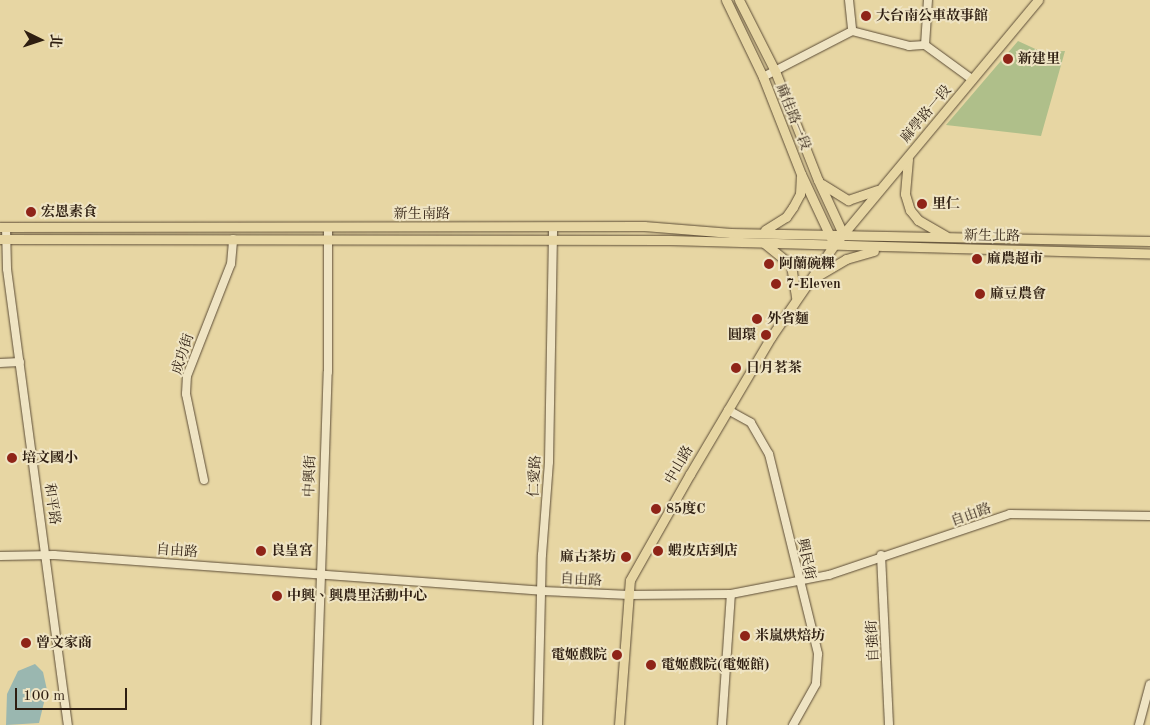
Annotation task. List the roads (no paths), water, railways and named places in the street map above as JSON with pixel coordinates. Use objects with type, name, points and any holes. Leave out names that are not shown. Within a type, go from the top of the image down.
[{"type":"main road","name":"麻佳路一段","points":[[726,0],[763,77],[801,174],[834,245]]},
{"type":"main road","name":"麻佳路一段","points":[[740,0],[775,71],[818,180],[843,234]]},
{"type":"main road","name":"麻學路一段","points":[[834,245],[1038,0]]},
{"type":"main road","points":[[909,157],[905,194],[910,210],[932,230],[951,238]]},
{"type":"main road","points":[[758,233],[772,228],[786,217],[800,194],[801,174]]},
{"type":"main road","points":[[818,180],[829,191],[848,200],[865,197],[882,188]]},
{"type":"main road","name":"新生南路","points":[[3,227],[553,228],[644,226],[758,233],[843,234]]},
{"type":"main road","name":"新生北路","points":[[843,234],[951,238],[1150,241]]},
{"type":"main road","name":"新生南路","points":[[3,239],[553,240],[834,245]]},
{"type":"main road","points":[[764,243],[791,265],[796,298]]},
{"type":"main road","name":"新生北路","points":[[834,245],[888,248],[1150,253]]},
{"type":"main road","name":"中山路","points":[[619,725],[629,595],[634,572],[728,410],[796,298],[834,245]]},
{"type":"main road","points":[[807,282],[846,259],[888,248]]},
{"type":"street","points":[[849,0],[852,32]]},
{"type":"street","points":[[925,46],[928,0]]},
{"type":"street","points":[[763,77],[852,32],[910,46],[925,46],[973,80]]},
{"type":"street","name":"和平路","points":[[3,227],[3,239],[68,725]]},
{"type":"street","name":"中興街","points":[[316,725],[328,372],[328,228]]},
{"type":"street","name":"仁愛路","points":[[538,725],[542,591],[549,462],[553,228]]},
{"type":"street","name":"成功街","points":[[204,480],[186,394],[187,376],[231,264],[233,240]]},
{"type":"street","points":[[0,363],[20,362]]},
{"type":"street","name":"興民街","points":[[728,410],[750,423],[769,454],[798,582],[818,654],[818,674],[810,699],[793,725]]},
{"type":"street","name":"自由路","points":[[0,556],[46,555],[542,591],[629,595],[731,594],[798,582],[961,532],[1010,514],[1150,516]]},
{"type":"street","name":"自強街","points":[[881,555],[889,725]]},
{"type":"street","points":[[722,725],[731,594]]},
{"type":"street","points":[[1139,725],[1150,684]]},
{"type":"water","points":[[35,664],[43,672],[47,690],[39,723],[6,725],[7,694],[18,671]]},
{"type":"place","name":"大台南公車故事館","points":[[866,16]]},
{"type":"place","name":"新建里","points":[[1008,59]]},
{"type":"place","name":"里仁","points":[[922,204]]},
{"type":"place","name":"宏恩素食","points":[[31,212]]},
{"type":"place","name":"麻農超市","points":[[977,259]]},
{"type":"place","name":"阿蘭碗粿","points":[[769,264]]},
{"type":"place","name":"7-Eleven","points":[[776,284]]},
{"type":"place","name":"麻豆農會","points":[[980,294]]},
{"type":"place","name":"外省麵","points":[[757,319]]},
{"type":"place","name":"圓環","points":[[766,335]]},
{"type":"place","name":"日月茗茶","points":[[736,368]]},
{"type":"place","name":"培文國小","points":[[12,458]]},
{"type":"place","name":"85度C","points":[[656,509]]},
{"type":"place","name":"良皇宮","points":[[261,551]]},
{"type":"place","name":"蝦皮店到店","points":[[658,551]]},
{"type":"place","name":"麻古茶坊","points":[[626,557]]},
{"type":"place","name":"中興、興農里活動中心","points":[[277,596]]},
{"type":"place","name":"米嵐烘焙坊","points":[[745,636]]},
{"type":"place","name":"曾文家商","points":[[26,643]]},
{"type":"place","name":"電姬戲院","points":[[617,655]]},
{"type":"place","name":"電姬戲院(電姬館)","points":[[651,665]]}]
